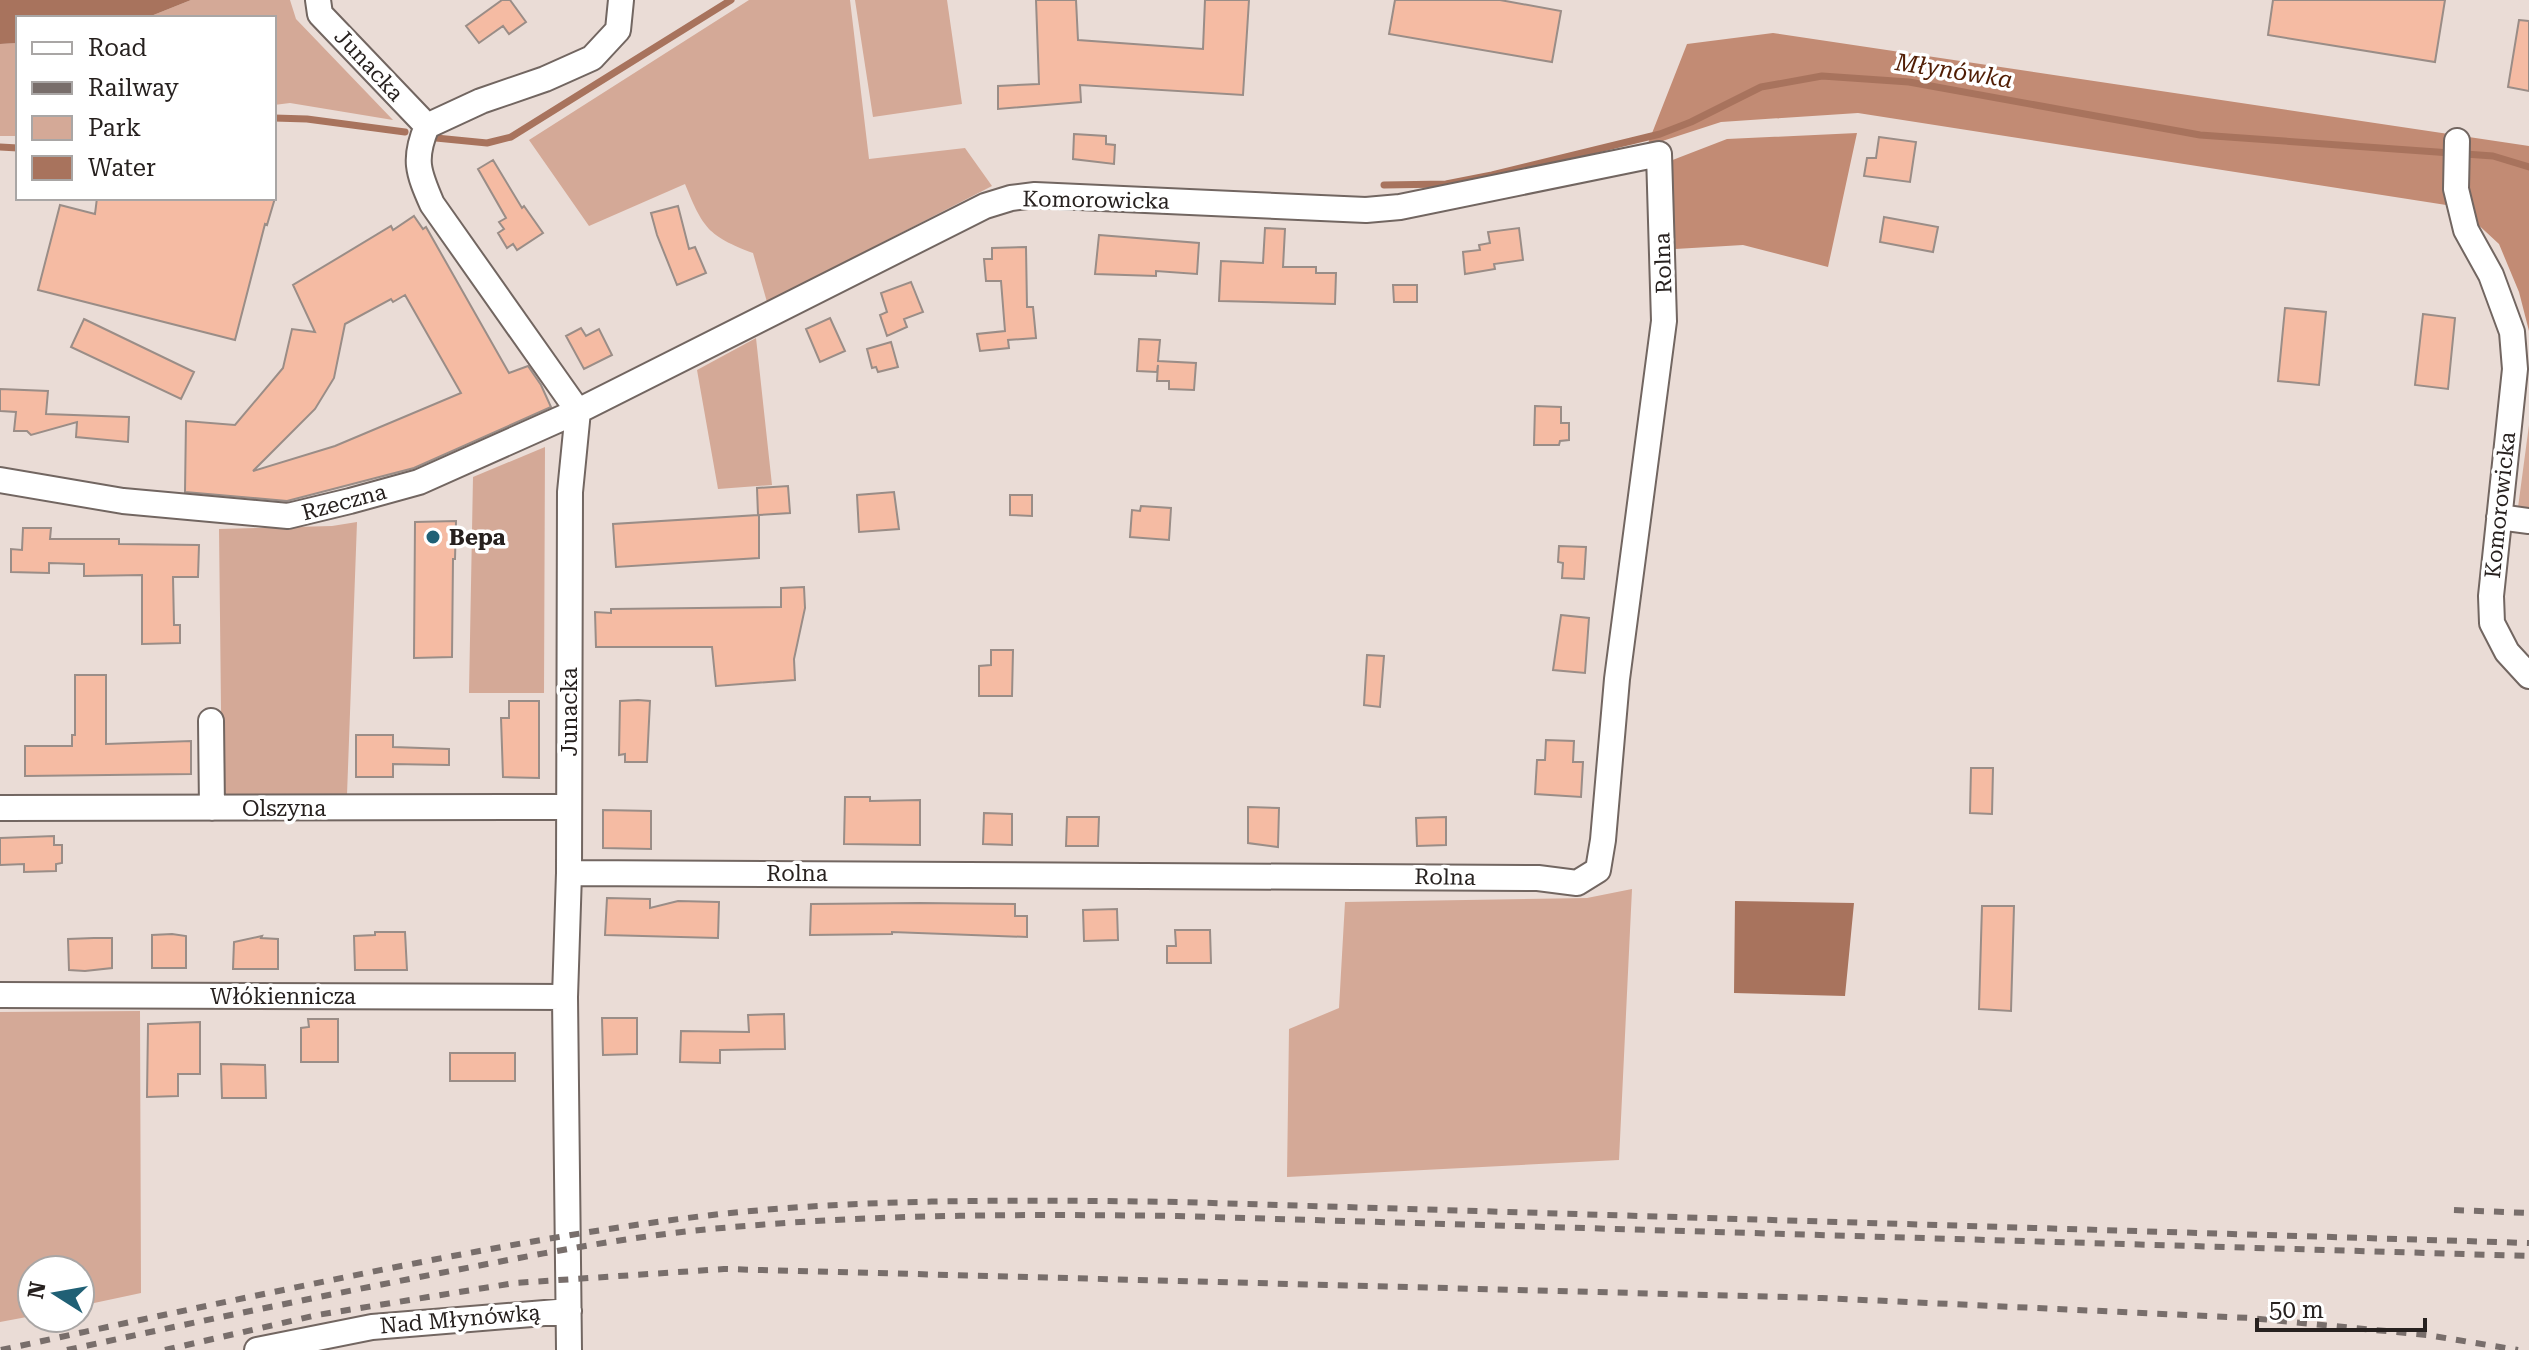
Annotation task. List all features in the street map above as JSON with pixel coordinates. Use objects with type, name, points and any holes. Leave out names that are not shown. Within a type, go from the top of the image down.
[{"type":"street","name":"Junacka","points":[[318,0],[320,14],[427,126]]},
{"type":"street","points":[[578,411],[432,204],[418,172],[418,148],[427,126],[481,101],[545,79],[592,58],[618,30],[621,0]]},
{"type":"street","name":"Komorowicka","points":[[2457,141],[2456,189],[2466,230],[2491,275],[2512,332],[2515,369],[2491,596],[2492,623],[2507,652],[2529,676]]},
{"type":"street","name":"Komorowicka","points":[[578,411],[985,206],[1011,198],[1035,195],[1366,210],[1400,207],[1659,154]]},
{"type":"street","name":"Rolna","points":[[569,873],[1522,878],[1577,883],[1598,870],[1617,679],[1664,321],[1659,154]]},
{"type":"street","name":"Junacka","points":[[569,1350],[565,997],[569,873],[570,492],[578,411]]},
{"type":"street","name":"Rzeczna","points":[[0,480],[123,501],[288,516],[419,482],[578,411]]},
{"type":"street","points":[[2499,517],[2529,521]]},
{"type":"street","points":[[211,721],[212,808]]},
{"type":"street","name":"Olszyna","points":[[0,808],[568,807]]},
{"type":"street","name":"Włókiennicza","points":[[0,995],[565,997]]},
{"type":"street","name":"Nad Młynówką","points":[[257,1350],[372,1327],[569,1311]]},
{"type":"green space","points":[[191,0],[290,0],[296,19],[393,120],[290,103],[276,105],[276,16],[151,16]]},
{"type":"green space","points":[[749,0],[850,0],[869,159],[965,148],[992,186],[767,302],[753,253],[709,229],[685,184],[589,226],[529,140]]},
{"type":"green space","points":[[855,0],[947,0],[962,104],[873,117]]},
{"type":"green space","points":[[16,43],[16,136],[0,136],[0,44]]},
{"type":"green space","points":[[756,338],[772,485],[718,489],[697,370]]},
{"type":"green space","points":[[2529,425],[2529,516],[2517,515]]},
{"type":"green space","points":[[545,447],[544,693],[469,693],[473,477]]},
{"type":"green space","points":[[357,522],[347,795],[222,795],[219,529],[332,526]]},
{"type":"green space","points":[[1632,889],[1619,1160],[1287,1177],[1289,1029],[1339,1008],[1345,902],[1587,898]]},
{"type":"green space","points":[[140,1011],[141,1293],[96,1303],[96,1254],[16,1254],[16,1319],[0,1322],[0,1012]]},
{"type":"shaded area","points":[[1773,33],[2529,146],[2529,331],[2519,292],[2499,244],[2459,207],[1858,113],[1721,122],[1647,146],[1687,44]]},
{"type":"shaded area","points":[[1857,133],[1828,267],[1743,245],[1675,249],[1670,161],[1727,139]]},
{"type":"water","points":[[0,0],[191,0],[151,16],[16,16],[16,43],[0,44]]},
{"type":"water","points":[[1735,901],[1854,903],[1845,996],[1734,993]]},
{"type":"building","points":[[502,0],[510,0],[526,22],[509,34],[503,26],[479,43],[466,26]]},
{"type":"building","points":[[1036,0],[1076,0],[1078,40],[1203,49],[1205,0],[1249,0],[1243,95],[1080,85],[1081,102],[998,109],[998,86],[1039,84]]},
{"type":"building","points":[[1395,0],[1500,0],[1561,11],[1552,62],[1389,34]]},
{"type":"building","points":[[2273,0],[2445,0],[2435,62],[2268,35]]},
{"type":"building","points":[[2519,20],[2529,21],[2529,91],[2508,87]]},
{"type":"building","points":[[1074,134],[1106,136],[1106,144],[1115,145],[1114,164],[1073,159]]},
{"type":"building","points":[[1879,137],[1916,142],[1910,182],[1864,176],[1867,158],[1876,158]]},
{"type":"building","points":[[493,160],[522,208],[524,206],[543,233],[517,250],[513,244],[507,248],[498,233],[504,229],[499,222],[506,218],[478,169]]},
{"type":"building","points":[[97,200],[274,200],[265,224],[235,340],[38,290],[60,205],[95,214]]},
{"type":"building","points":[[678,206],[689,249],[695,247],[706,273],[677,285],[651,213]]},
{"type":"building","points":[[414,216],[423,229],[426,227],[509,373],[528,366],[551,407],[414,468],[287,501],[185,492],[186,421],[235,425],[283,368],[292,329],[315,332],[293,285],[391,226],[393,230]],"holes":[[[405,295],[461,393],[335,446],[253,471],[315,409],[334,378],[345,324],[391,299],[393,302]]]},
{"type":"building","points":[[1884,217],[1938,227],[1933,252],[1880,242]]},
{"type":"building","points":[[1265,228],[1285,229],[1283,267],[1316,267],[1316,273],[1336,273],[1335,304],[1219,301],[1221,261],[1263,263]]},
{"type":"building","points":[[1519,228],[1523,260],[1494,264],[1495,269],[1465,274],[1463,252],[1480,250],[1479,245],[1490,243],[1488,232]]},
{"type":"building","points":[[1099,235],[1199,243],[1197,274],[1156,271],[1156,276],[1095,274]]},
{"type":"building","points":[[1026,247],[1027,307],[1033,307],[1036,338],[1008,340],[1009,348],[980,351],[977,334],[1005,331],[1001,281],[986,281],[984,259],[992,259],[992,248]]},
{"type":"building","points":[[911,282],[923,312],[904,319],[907,327],[887,336],[880,315],[887,312],[881,293]]},
{"type":"building","points":[[1393,285],[1417,285],[1417,302],[1394,302]]},
{"type":"building","points":[[2285,308],[2326,312],[2319,385],[2278,381]]},
{"type":"building","points":[[2423,314],[2455,318],[2448,389],[2415,385]]},
{"type":"building","points":[[830,318],[845,351],[820,362],[806,329]]},
{"type":"building","points":[[84,319],[194,372],[181,399],[71,347]]},
{"type":"building","points":[[581,328],[586,336],[599,329],[612,355],[584,369],[566,336]]},
{"type":"building","points":[[1139,339],[1160,340],[1158,361],[1196,363],[1194,390],[1169,389],[1169,381],[1157,381],[1158,365],[1157,372],[1137,371]]},
{"type":"building","points":[[891,342],[898,367],[878,372],[876,367],[872,368],[867,349]]},
{"type":"building","points":[[0,389],[48,391],[46,414],[129,417],[128,442],[76,437],[77,422],[31,435],[27,431],[14,431],[16,412],[0,411]]},
{"type":"building","points":[[1535,406],[1561,407],[1561,423],[1569,423],[1569,440],[1560,441],[1559,445],[1534,445]]},
{"type":"building","points":[[788,486],[790,513],[759,515],[759,558],[616,567],[613,524],[758,515],[757,488]]},
{"type":"building","points":[[894,492],[899,529],[859,532],[857,495]]},
{"type":"building","points":[[1010,495],[1032,495],[1032,516],[1010,515]]},
{"type":"building","points":[[1141,506],[1171,508],[1169,540],[1130,537],[1132,510],[1140,511]]},
{"type":"building","points":[[456,521],[452,657],[414,658],[415,522]]},
{"type":"building","points":[[23,528],[51,528],[50,539],[119,539],[119,544],[199,545],[198,577],[173,577],[174,625],[180,625],[180,643],[142,644],[142,575],[84,576],[84,564],[49,563],[49,573],[11,572],[11,549],[22,550]]},
{"type":"building","points":[[1559,546],[1586,547],[1584,579],[1562,578],[1563,563],[1558,562]]},
{"type":"building","points":[[804,587],[805,608],[794,659],[795,680],[716,686],[712,647],[596,647],[595,612],[611,613],[611,609],[781,607],[781,588]]},
{"type":"building","points":[[1561,615],[1589,618],[1585,673],[1553,670]]},
{"type":"building","points":[[991,650],[1013,650],[1012,696],[979,696],[979,666],[991,665]]},
{"type":"building","points":[[1367,655],[1384,656],[1380,707],[1364,705]]},
{"type":"building","points":[[75,675],[106,675],[106,744],[191,741],[191,774],[25,776],[25,746],[72,746],[72,735],[75,735]]},
{"type":"building","points":[[509,701],[539,701],[539,778],[503,777],[501,718],[509,718]]},
{"type":"building","points":[[620,701],[650,701],[647,762],[625,762],[625,754],[619,755]]},
{"type":"building","points":[[356,735],[393,735],[393,747],[449,749],[449,765],[393,764],[393,777],[356,777]]},
{"type":"building","points":[[1546,740],[1574,741],[1573,762],[1583,762],[1581,797],[1535,794],[1537,760],[1545,760]]},
{"type":"building","points":[[1971,768],[1993,768],[1992,814],[1970,813]]},
{"type":"building","points":[[845,797],[870,797],[870,801],[920,800],[920,845],[844,844]]},
{"type":"building","points":[[1248,807],[1279,808],[1278,847],[1248,843]]},
{"type":"building","points":[[603,810],[651,811],[651,849],[603,848]]},
{"type":"building","points":[[984,813],[1012,814],[1012,845],[983,844]]},
{"type":"building","points":[[1067,817],[1099,817],[1098,846],[1066,846]]},
{"type":"building","points":[[1446,817],[1446,845],[1417,846],[1416,818]]},
{"type":"building","points":[[54,836],[54,845],[62,845],[62,863],[56,864],[56,871],[24,872],[24,864],[0,865],[0,838]]},
{"type":"building","points":[[607,898],[650,899],[650,908],[678,901],[719,902],[718,938],[605,935]]},
{"type":"building","points":[[811,904],[1015,904],[1015,916],[1027,916],[1027,937],[892,932],[810,935]]},
{"type":"building","points":[[1982,906],[2014,906],[2011,1011],[1979,1009]]},
{"type":"building","points":[[1117,909],[1118,940],[1084,941],[1083,910]]},
{"type":"building","points":[[1175,930],[1210,930],[1211,963],[1167,963],[1167,946],[1176,946]]},
{"type":"building","points":[[375,932],[405,932],[407,970],[355,970],[354,936],[375,935]]},
{"type":"building","points":[[152,935],[186,936],[186,968],[152,968]]},
{"type":"building","points":[[262,936],[278,939],[278,969],[233,969],[234,942]]},
{"type":"building","points":[[112,938],[112,968],[69,970],[68,939]]},
{"type":"building","points":[[784,1014],[785,1049],[720,1050],[720,1063],[680,1062],[681,1031],[749,1032],[748,1015]]},
{"type":"building","points":[[602,1018],[637,1018],[637,1054],[603,1055]]},
{"type":"building","points":[[308,1019],[338,1019],[338,1062],[301,1062],[301,1028],[309,1027]]},
{"type":"building","points":[[200,1022],[200,1074],[178,1074],[178,1096],[147,1097],[148,1024]]},
{"type":"building","points":[[450,1053],[515,1053],[515,1081],[450,1081]]},
{"type":"building","points":[[221,1064],[265,1065],[266,1098],[222,1098]]},
{"type":"waterway","points":[[436,138],[487,143],[511,137],[731,0]]},
{"type":"waterway","name":"Młynówka","points":[[1384,185],[1446,184],[1660,134],[1761,87],[1822,76],[1909,82],[2200,135],[2493,156],[2529,167]]},
{"type":"waterway","points":[[276,118],[405,132]]},
{"type":"waterway","points":[[0,147],[16,148]]},
{"type":"railway","points":[[1,1350],[338,1279],[552,1238],[720,1214],[835,1205],[1008,1201],[1180,1202],[2529,1243]]},
{"type":"railway","points":[[2454,1210],[2529,1213]]},
{"type":"railway","points":[[67,1350],[389,1283],[614,1241],[779,1223],[893,1218],[1177,1216],[2529,1256]]},
{"type":"railway","points":[[165,1350],[317,1315],[515,1283],[724,1269],[1822,1298],[2250,1318],[2427,1335],[2518,1350]]},
{"type":"place","name":"Bepa","points":[[433,537]]}]
